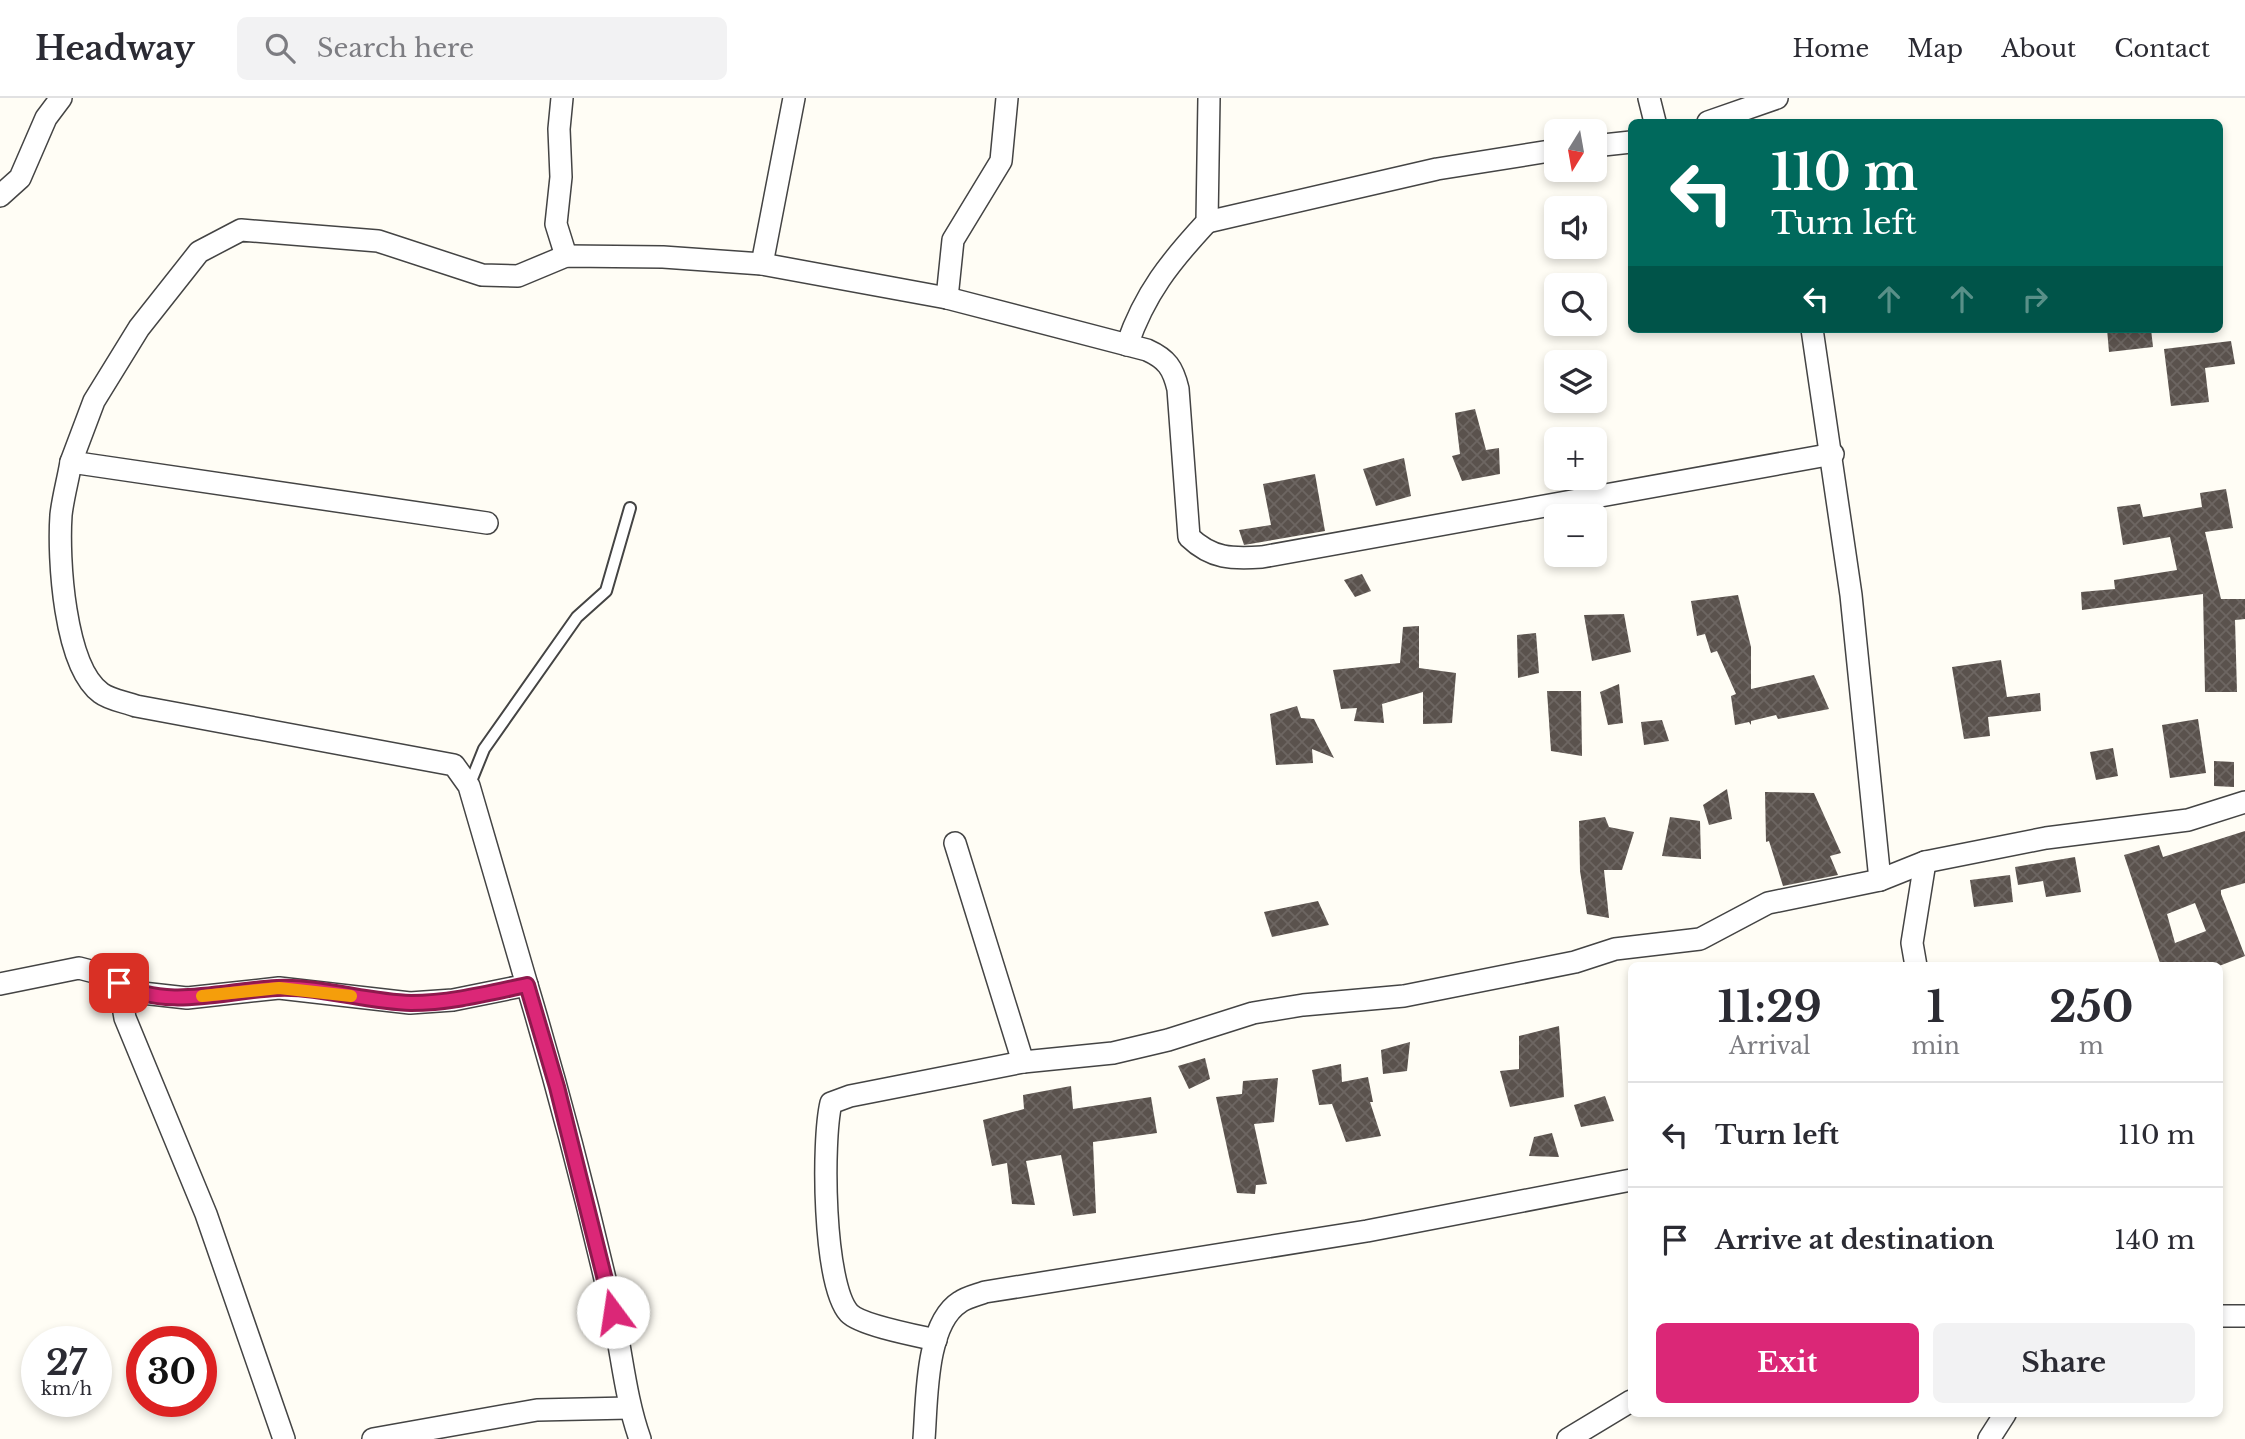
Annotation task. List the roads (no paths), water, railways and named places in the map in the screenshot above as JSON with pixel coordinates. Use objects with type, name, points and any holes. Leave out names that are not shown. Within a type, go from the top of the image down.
[{"type":"street","points":[[0,196],[20,178],[46,118],[61,98]]},
{"type":"street","points":[[562,98],[559,129],[561,177],[556,224],[566,256]]},
{"type":"street","points":[[762,264],[794,98]]},
{"type":"street","points":[[947,298],[953,240],[1001,161],[1007,98]]},
{"type":"street","points":[[1207,222],[1209,98]]},
{"type":"street","points":[[1649,98],[1654,119]]},
{"type":"street","points":[[1721,119],[1768,108]]},
{"type":"street","points":[[1607,145],[1628,142]]},
{"type":"street","points":[[1127,345],[1139,310],[1166,267],[1207,222],[1437,169],[1544,152]]},
{"type":"street","points":[[640,1439],[629,1408],[613,1312],[557,1087],[469,786],[454,765],[428,758],[136,706],[102,694],[85,675],[74,642],[61,576],[61,514],[71,462],[94,401],[139,328],[200,253],[241,230],[378,241],[482,275],[517,276],[566,256],[663,257],[762,264],[947,298],[1127,345],[1162,357],[1174,370],[1178,389],[1189,537],[1204,551],[1228,559],[1262,557],[1833,454]]},
{"type":"street","points":[[1813,333],[1833,454],[1851,595],[1880,880]]},
{"type":"street","points":[[71,462],[487,523]]},
{"type":"street","points":[[936,1340],[880,1327],[850,1314],[839,1294],[827,1221],[827,1122],[831,1103],[850,1096],[1023,1062],[1112,1053],[1168,1040],[1253,1013],[1303,1005],[1404,996],[1575,962],[1615,949],[1700,939],[1768,903],[1880,880],[1925,862],[2046,838],[2188,820],[2245,802]]},
{"type":"street","points":[[955,843],[1023,1062]]},
{"type":"street","points":[[1915,962],[1912,943],[1925,862]]},
{"type":"street","points":[[0,984],[79,968],[102,974],[133,992],[187,998],[279,988],[410,1003],[453,1000],[527,985]]},
{"type":"street","points":[[119,983],[125,1018],[206,1214],[284,1439]]},
{"type":"street","points":[[924,1439],[936,1340],[942,1321],[959,1302],[985,1292],[1367,1231],[1628,1181]]},
{"type":"street","points":[[2223,1316],[2245,1316]]},
{"type":"street","points":[[1568,1439],[1628,1403]]},
{"type":"street","points":[[373,1439],[537,1410],[629,1408]]},
{"type":"street","points":[[1990,1439],[2003,1417]]},
{"type":"lane","points":[[469,786],[484,749],[577,617],[606,591],[630,508]]}]
